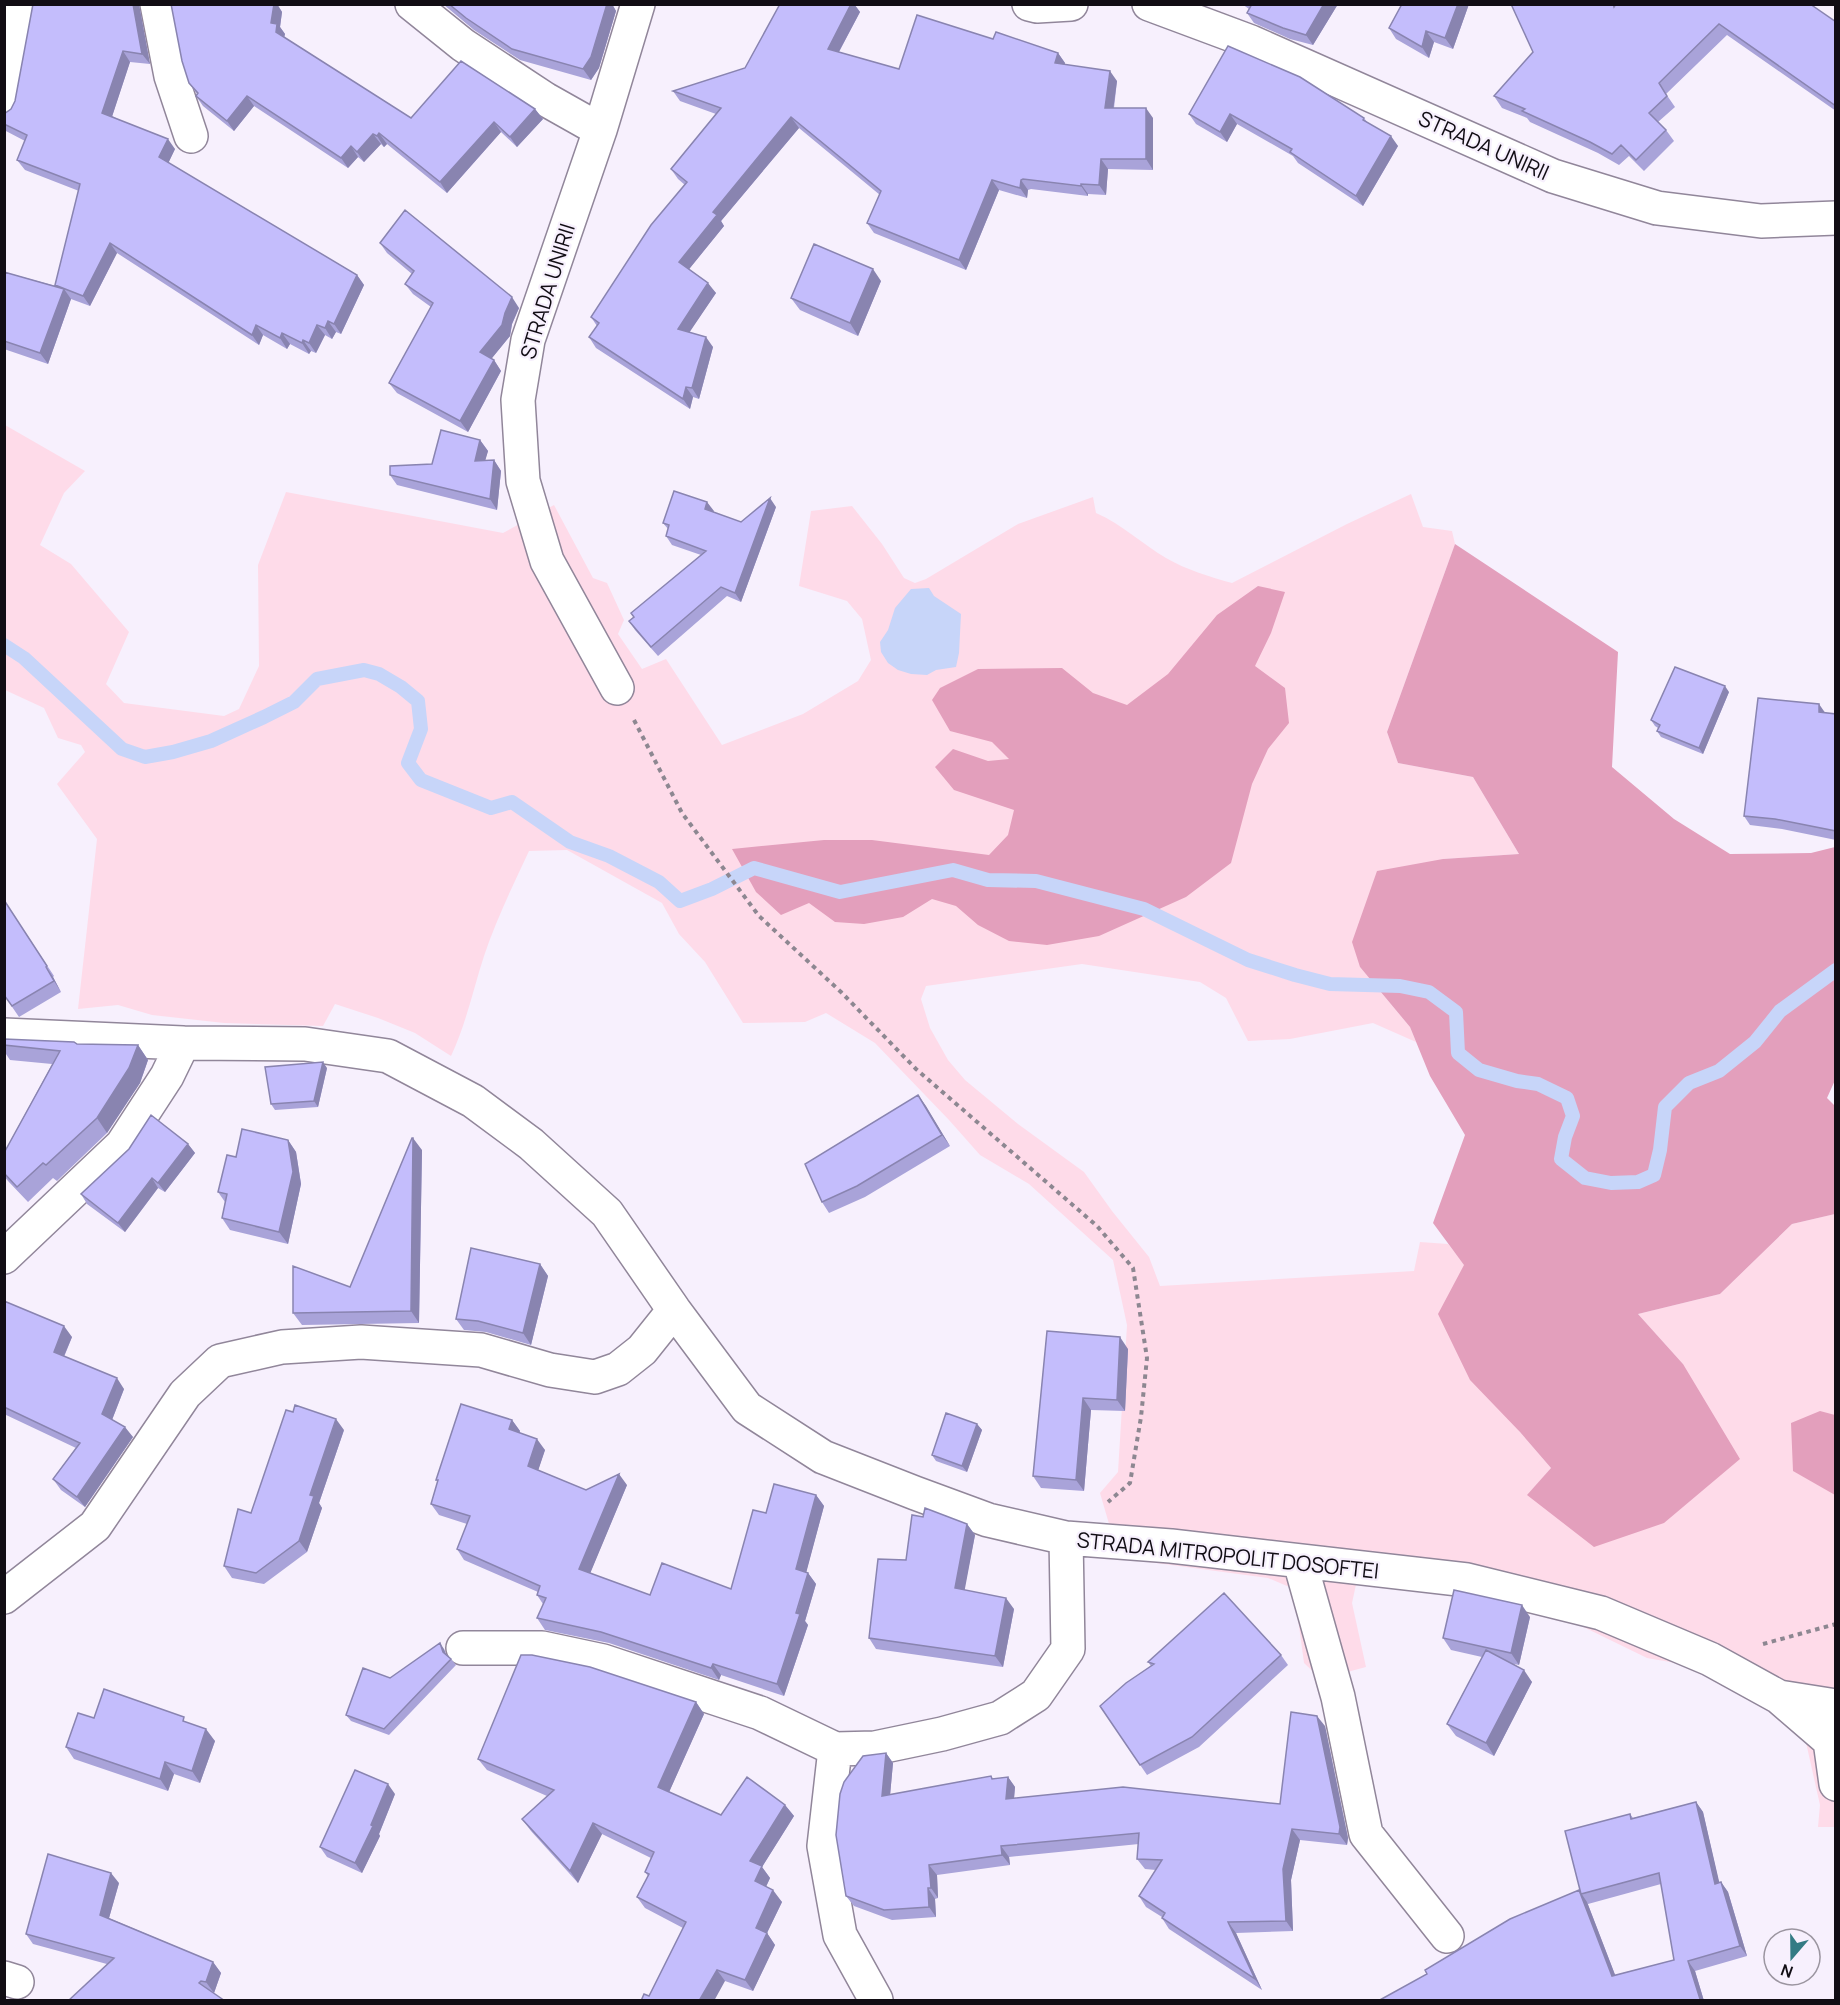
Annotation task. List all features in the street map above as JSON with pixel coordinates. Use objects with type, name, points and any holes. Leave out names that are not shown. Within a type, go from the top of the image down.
[{"type":"street","points":[[4,108],[23,4]]},
{"type":"street","points":[[157,4],[171,76],[191,136]]},
{"type":"street","points":[[412,4],[462,45],[545,99],[600,130]]},
{"type":"street","name":"STRADA UNIRII","points":[[617,688],[547,561],[523,481],[518,400],[528,340],[600,130],[638,4]]},
{"type":"street","points":[[1029,4],[1037,6],[1071,4]]},
{"type":"street","name":"STRADA UNIRII","points":[[1149,4],[1251,42],[1553,176],[1657,208],[1761,221],[1836,218]]},
{"type":"street","name":"STRADA MITROPOLIT DOSOFTEI","points":[[4,1035],[183,1043],[305,1044],[388,1056],[473,1101],[531,1144],[607,1213],[674,1310],[747,1408],[823,1457],[988,1520],[1066,1538],[1171,1546],[1467,1580],[1601,1613],[1710,1659],[1779,1697],[1836,1706]]},
{"type":"street","points":[[4,1257],[122,1145],[167,1076],[183,1043]]},
{"type":"street","points":[[4,1597],[95,1526],[185,1394],[220,1361],[282,1347],[361,1342],[481,1350],[550,1370],[595,1377],[618,1369],[642,1350],[674,1310]]},
{"type":"street","points":[[463,1648],[542,1648],[603,1660],[760,1713],[835,1749],[875,1748],[942,1734],[1000,1718],[1036,1695],[1068,1649],[1066,1538]]},
{"type":"street","points":[[1300,1562],[1338,1697],[1366,1834],[1447,1936]]},
{"type":"street","points":[[1779,1697],[1830,1741],[1836,1784]]},
{"type":"street","points":[[835,1749],[824,1846],[840,1935],[876,2001]]},
{"type":"path","points":[[617,688],[682,813],[759,916],[841,992],[915,1069],[1097,1226],[1133,1268],[1147,1358],[1141,1418],[1130,1483],[1066,1538]]},
{"type":"path","points":[[1710,1659],[1836,1624]]},
{"type":"shaded area","points":[[5,425],[85,471],[64,493],[40,545],[71,564],[129,632],[106,684],[124,703],[224,716],[239,709],[259,666],[258,565],[286,492],[503,533],[554,505],[593,578],[607,583],[624,620],[618,634],[642,669],[666,659],[722,745],[803,714],[858,681],[871,660],[862,619],[847,601],[799,586],[811,511],[852,506],[882,544],[904,578],[915,583],[926,579],[1018,524],[1093,497],[1096,513],[1115,523],[1166,558],[1190,570],[1232,583],[1411,494],[1423,527],[1452,531],[1455,544],[1387,732],[1398,763],[1473,777],[1519,854],[1443,859],[1360,967],[1410,1027],[1416,1042],[1373,1023],[1290,1039],[1248,1041],[1226,998],[1200,982],[1082,964],[926,986],[921,999],[930,1028],[948,1060],[965,1080],[1018,1124],[1084,1172],[1149,1257],[1160,1286],[1414,1271],[1420,1242],[1448,1244],[1465,1265],[1439,1314],[1520,1432],[1551,1468],[1528,1495],[1683,1364],[1638,1314],[1720,1294],[1792,1224],[1835,1214],[1835,1827],[1818,1827],[1820,1805],[1805,1738],[1778,1716],[1693,1666],[1647,1658],[1565,1618],[1510,1601],[1357,1580],[1352,1603],[1366,1667],[1321,1679],[1304,1663],[1294,1589],[1268,1578],[1119,1558],[1100,1493],[1118,1472],[1127,1325],[1113,1260],[1029,1184],[980,1155],[875,1043],[826,1013],[805,1022],[743,1023],[705,962],[679,934],[662,903],[567,850],[529,851],[489,943],[451,1056],[415,1033],[335,1004],[323,1026],[224,1023],[152,1015],[118,1005],[78,1009],[97,839],[57,784],[85,752],[81,745],[58,738],[44,708],[5,690]]},
{"type":"shaded area","points":[[1455,544],[1618,652],[1612,767],[1674,819],[1730,854],[1811,853],[1835,847],[1836,1078],[1827,1098],[1835,1106],[1835,1214],[1792,1224],[1720,1294],[1638,1314],[1683,1364],[1740,1459],[1664,1523],[1594,1547],[1527,1495],[1551,1468],[1470,1380],[1438,1314],[1464,1265],[1433,1223],[1465,1135],[1430,1076],[1410,1027],[1360,967],[1352,942],[1377,871],[1443,859],[1519,854],[1473,777],[1398,763],[1387,732]]},
{"type":"shaded area","points":[[1258,586],[1285,592],[1271,633],[1255,666],[1285,688],[1289,723],[1268,749],[1252,784],[1231,863],[1186,897],[1099,936],[1047,945],[1009,941],[978,925],[956,906],[932,899],[903,917],[864,924],[835,922],[809,903],[781,915],[756,892],[732,849],[824,840],[872,840],[989,855],[1008,835],[1014,810],[954,790],[935,767],[953,749],[988,761],[1009,759],[992,742],[950,731],[932,700],[940,688],[978,669],[1062,668],[1093,693],[1127,705],[1168,674],[1217,615]]},
{"type":"shaded area","points":[[1820,1411],[1835,1415],[1835,1495],[1793,1471],[1791,1423]]},
{"type":"water","points":[[929,588],[934,596],[961,614],[959,653],[956,667],[936,670],[927,675],[911,674],[898,670],[888,663],[881,652],[880,642],[888,630],[895,608],[911,589]]},
{"type":"building","points":[[33,4],[133,4],[142,54],[123,51],[102,113],[168,139],[159,157],[357,275],[334,324],[328,321],[325,328],[317,325],[309,343],[303,340],[302,343],[282,333],[280,338],[256,325],[252,335],[110,243],[83,296],[55,285],[80,184],[17,160],[27,135],[4,124],[4,114],[11,109],[15,101]]},
{"type":"building","points":[[171,4],[274,4],[271,23],[277,24],[276,32],[411,118],[461,61],[535,109],[510,137],[494,122],[440,182],[379,133],[377,136],[373,134],[357,152],[351,146],[341,158],[247,96],[227,121],[196,96],[198,93],[189,83],[182,61]]},
{"type":"building","points":[[449,4],[607,4],[591,57],[583,69],[512,49]]},
{"type":"building","points":[[780,4],[851,4],[828,49],[899,69],[917,15],[993,39],[996,32],[1058,53],[1055,63],[1110,71],[1105,108],[1146,108],[1146,159],[1101,159],[1099,185],[1081,184],[1081,186],[1023,179],[1020,188],[992,180],[959,260],[867,223],[881,191],[791,117],[713,212],[717,215],[679,262],[708,283],[678,329],[706,337],[692,388],[686,387],[683,399],[589,337],[599,323],[591,317],[651,225],[687,182],[671,169],[721,108],[673,91],[745,68]]},
{"type":"building","points":[[1252,4],[1324,4],[1306,35],[1247,13]]},
{"type":"building","points":[[1402,4],[1458,4],[1445,38],[1426,31],[1422,47],[1389,28]]},
{"type":"building","points":[[1511,4],[1613,4],[1614,7],[1616,4],[1810,4],[1836,22],[1836,106],[1719,24],[1659,83],[1667,96],[1649,113],[1666,130],[1636,160],[1621,145],[1612,154],[1522,111],[1525,109],[1494,96],[1533,52]]},
{"type":"building","points":[[1228,46],[1300,77],[1364,118],[1363,120],[1391,136],[1356,196],[1290,152],[1292,149],[1230,114],[1220,132],[1189,114]]},
{"type":"building","points":[[405,210],[512,297],[502,325],[480,352],[494,360],[460,421],[389,383],[433,303],[405,284],[414,271],[380,243]]},
{"type":"building","points":[[814,244],[873,269],[850,323],[791,298]]},
{"type":"building","points":[[4,272],[64,289],[40,353],[4,341]]},
{"type":"building","points":[[441,430],[480,440],[475,461],[494,460],[490,499],[390,475],[390,466],[432,464]]},
{"type":"building","points":[[674,491],[707,502],[705,509],[741,522],[770,498],[735,593],[721,587],[651,647],[629,621],[634,617],[631,613],[706,551],[666,536],[669,525],[663,523]]},
{"type":"building","points":[[1675,667],[1725,686],[1699,748],[1657,731],[1660,725],[1651,720]]},
{"type":"building","points":[[1758,698],[1819,704],[1819,712],[1836,714],[1836,831],[1775,819],[1744,816]]},
{"type":"building","points":[[4,900],[47,966],[54,981],[12,1006],[4,995]]},
{"type":"building","points":[[4,1039],[138,1045],[129,1068],[97,1118],[46,1165],[43,1163],[17,1187],[4,1173],[4,1153],[60,1051],[4,1045]]},
{"type":"building","points":[[323,1062],[314,1101],[271,1104],[265,1067]]},
{"type":"building","points":[[918,1095],[942,1135],[857,1186],[822,1202],[805,1164]]},
{"type":"building","points":[[151,1115],[188,1144],[158,1183],[152,1178],[118,1223],[81,1194],[129,1149]]},
{"type":"building","points":[[242,1129],[288,1140],[293,1172],[279,1232],[222,1218],[227,1194],[218,1192],[227,1155],[236,1157]]},
{"type":"building","points":[[412,1138],[411,1311],[293,1313],[293,1266],[350,1287]]},
{"type":"building","points":[[471,1248],[540,1264],[523,1333],[478,1321],[456,1319]]},
{"type":"building","points":[[4,1301],[64,1326],[54,1352],[117,1378],[102,1414],[125,1427],[77,1497],[53,1479],[80,1443],[4,1407]]},
{"type":"building","points":[[1047,1331],[1120,1337],[1117,1400],[1083,1398],[1076,1480],[1033,1476]]},
{"type":"building","points":[[461,1404],[512,1420],[509,1429],[537,1439],[528,1466],[586,1490],[619,1474],[579,1569],[650,1595],[662,1563],[731,1589],[753,1510],[766,1513],[774,1484],[816,1495],[796,1569],[808,1573],[796,1613],[800,1614],[777,1684],[713,1664],[711,1668],[601,1632],[537,1618],[546,1598],[537,1595],[540,1586],[457,1549],[470,1516],[431,1504],[438,1480],[436,1480]]},
{"type":"building","points":[[295,1405],[336,1419],[310,1495],[314,1496],[299,1541],[256,1573],[224,1566],[238,1509],[251,1513],[286,1410],[293,1412]]},
{"type":"building","points":[[946,1413],[977,1424],[962,1466],[932,1455]]},
{"type":"building","points":[[925,1508],[967,1524],[955,1588],[1006,1598],[995,1656],[869,1638],[878,1559],[906,1560],[912,1515],[923,1517]]},
{"type":"building","points":[[1454,1590],[1522,1605],[1511,1653],[1443,1638]]},
{"type":"building","points":[[1224,1593],[1281,1655],[1192,1737],[1140,1765],[1100,1706],[1126,1683],[1154,1664],[1148,1662]]},
{"type":"building","points":[[440,1643],[443,1652],[451,1659],[384,1729],[346,1715],[363,1668],[390,1678]]},
{"type":"building","points":[[1486,1650],[1524,1670],[1486,1743],[1447,1724]]},
{"type":"building","points":[[521,1655],[532,1655],[590,1667],[696,1702],[658,1787],[721,1815],[747,1777],[785,1805],[750,1861],[762,1866],[755,1881],[773,1890],[756,1928],[767,1933],[745,1980],[717,1970],[699,2001],[641,2001],[644,1994],[649,1996],[686,1922],[637,1897],[649,1874],[645,1872],[654,1852],[593,1823],[570,1871],[522,1819],[554,1790],[478,1759]]},
{"type":"building","points":[[104,1689],[184,1717],[183,1721],[206,1729],[192,1771],[165,1762],[160,1779],[66,1747],[78,1713],[94,1718]]},
{"type":"building","points":[[1291,1712],[1317,1716],[1340,1827],[1339,1834],[1292,1829],[1283,1869],[1286,1921],[1228,1922],[1255,1979],[1162,1918],[1165,1913],[1139,1896],[1162,1860],[1137,1859],[1139,1833],[1001,1846],[1002,1855],[929,1865],[931,1888],[928,1888],[929,1907],[884,1910],[846,1896],[836,1835],[840,1794],[844,1782],[863,1756],[886,1753],[882,1796],[991,1776],[992,1779],[1008,1777],[1006,1799],[1123,1787],[1280,1804]]},
{"type":"building","points":[[355,1770],[388,1784],[371,1825],[373,1826],[355,1863],[320,1847]]},
{"type":"building","points":[[1696,1802],[1715,1884],[1721,1882],[1740,1946],[1688,1961],[1700,1999],[1696,2001],[1378,2001],[1427,1974],[1425,1970],[1510,1919],[1579,1890],[1612,1976],[1674,1960],[1659,1873],[1581,1894],[1565,1831],[1630,1814],[1631,1819]]},
{"type":"building","points":[[48,1854],[111,1873],[100,1915],[213,1962],[206,1982],[199,1983],[225,2001],[68,2001],[114,1958],[26,1934]]},
{"type":"waterway","points":[[4,645],[24,658],[122,749],[145,757],[211,741],[264,717],[294,702],[317,679],[364,670],[379,674],[401,687],[418,701],[421,729],[408,763],[421,780],[491,808],[512,802],[570,842],[609,856],[659,882],[680,901],[712,889],[754,868],[840,892],[953,870],[988,880],[1036,881],[1144,909],[1248,960],[1330,984],[1400,986],[1429,992],[1456,1012],[1458,1053],[1479,1070],[1517,1081],[1538,1084],[1567,1098],[1573,1116],[1565,1137],[1561,1159],[1585,1178],[1611,1183],[1638,1182],[1654,1175],[1660,1150],[1665,1107],[1689,1083],[1719,1071],[1755,1042],[1780,1011],[1836,970]]}]
